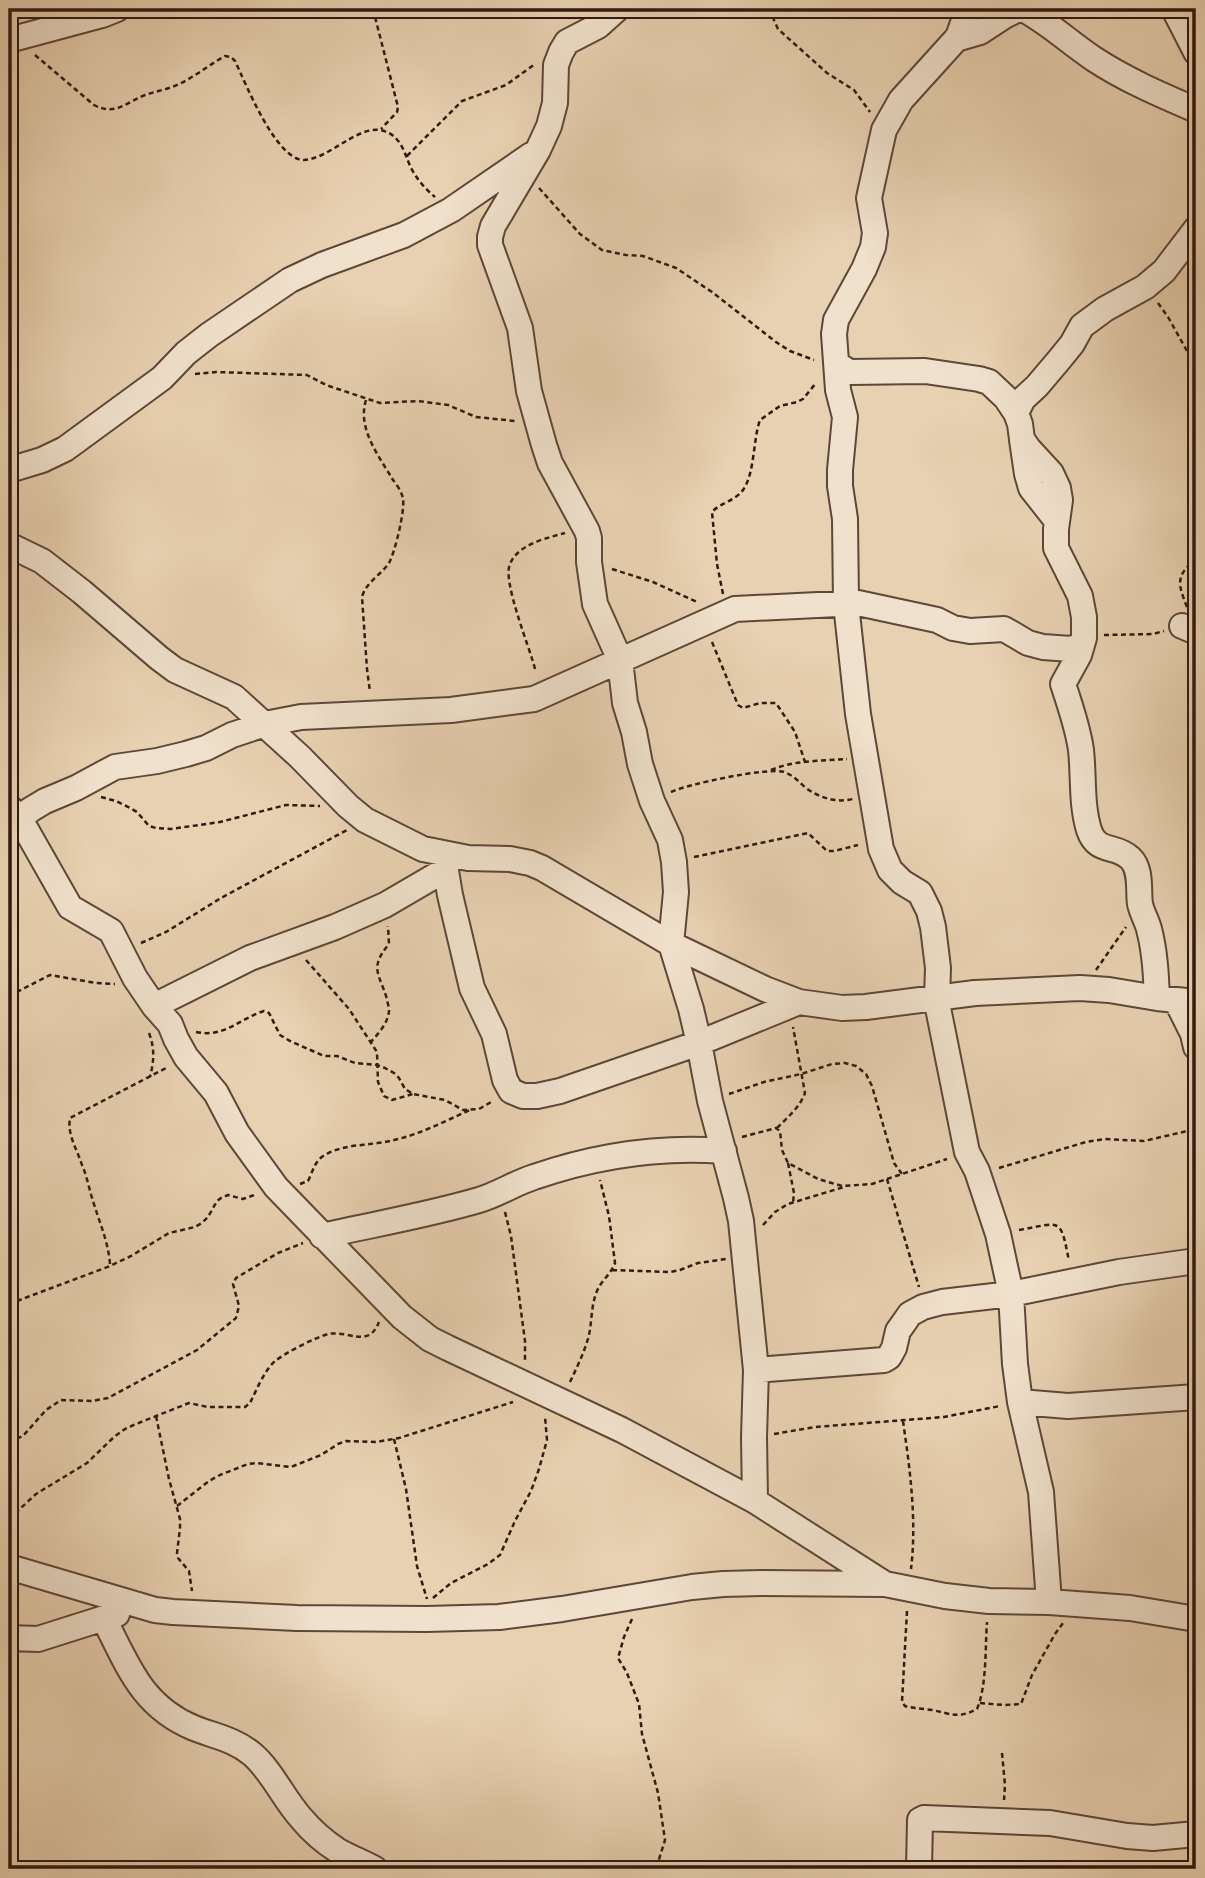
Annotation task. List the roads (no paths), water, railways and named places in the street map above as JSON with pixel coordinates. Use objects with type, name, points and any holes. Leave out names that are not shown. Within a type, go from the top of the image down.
[{"type":"street","points":[[13,39],[117,9]]},
{"type":"street","points":[[617,9],[598,26],[567,42],[561,52],[556,65],[555,103],[549,126],[538,150],[493,226],[490,245],[520,328],[529,391],[550,463],[589,538],[589,562],[595,604],[620,660],[625,704],[634,732],[639,764],[670,840],[676,892],[671,944],[691,1009],[710,1101],[736,1198],[745,1253],[756,1370],[755,1501]]},
{"type":"street","points":[[968,9],[960,35],[901,100],[884,130],[869,198],[875,239],[864,269],[836,320],[832,370],[845,417],[839,470],[845,519],[846,604],[858,714],[881,849],[890,870],[902,882],[920,893],[929,911],[937,945],[936,998],[972,1161],[998,1234],[1011,1294],[1020,1402],[1041,1492],[1049,1602]]},
{"type":"street","points":[[956,39],[980,33],[1006,15],[1021,9],[1118,74],[1196,110]]},
{"type":"street","points":[[1174,9],[1196,52]]},
{"type":"street","points":[[9,470],[42,460],[65,449],[162,378],[186,353],[209,335],[290,280],[322,265],[404,235],[452,210],[538,150]]},
{"type":"street","points":[[1016,413],[1023,399],[1072,344],[1082,326],[1105,309],[1146,287],[1164,271],[1196,229]]},
{"type":"street","points":[[832,370],[925,371],[979,379],[989,382],[999,390],[1016,413],[1022,439],[1056,481],[1060,499],[1056,521],[1056,548],[1080,596],[1084,617],[1083,642],[1079,655],[1063,684]]},
{"type":"street","points":[[9,545],[42,561],[167,664],[185,676],[202,681],[234,697],[356,813],[444,861],[472,988],[494,1034],[505,1080],[511,1091],[523,1096],[560,1091],[699,1043],[794,1004]]},
{"type":"street","points":[[897,1587],[755,1501],[622,1430],[430,1339],[398,1313],[276,1187],[237,1133],[216,1093],[186,1057],[176,1039],[157,1020],[108,929],[71,907],[14,813],[30,810],[117,766],[186,754],[265,724],[301,718],[451,710],[534,699],[734,609],[858,603],[937,620],[953,628],[970,631],[1004,629],[1028,643],[1048,662],[1063,684],[1080,747],[1089,831],[1098,845],[1120,851],[1131,858],[1135,865],[1139,879],[1140,906],[1149,928],[1155,960],[1194,1034],[1196,1047]]},
{"type":"street","points":[[1028,643],[1054,649],[1071,649],[1083,642]]},
{"type":"street","points":[[157,1020],[250,958],[385,905],[444,861],[468,858],[510,859],[530,863],[671,944],[794,1004],[866,1007],[975,993],[1080,988],[1176,1000]]},
{"type":"street","points":[[322,1236],[482,1199],[552,1171],[611,1156],[722,1147]]},
{"type":"street","points":[[756,1370],[884,1360],[890,1357],[898,1331],[910,1314],[942,1302],[1011,1294],[1119,1272],[1196,1261]]},
{"type":"street","points":[[1020,1402],[1068,1406],[1196,1397]]},
{"type":"street","points":[[9,1567],[163,1612],[297,1618],[499,1617],[723,1584],[897,1587],[989,1601],[1130,1608],[1196,1619]]},
{"type":"street","points":[[9,1639],[38,1639],[140,1605]]},
{"type":"street","points":[[104,1619],[146,1696],[175,1718],[233,1741],[253,1755],[299,1816],[319,1837],[375,1869]]},
{"type":"street","points":[[919,1869],[921,1819],[1050,1823],[1153,1838],[1196,1834]]}]
